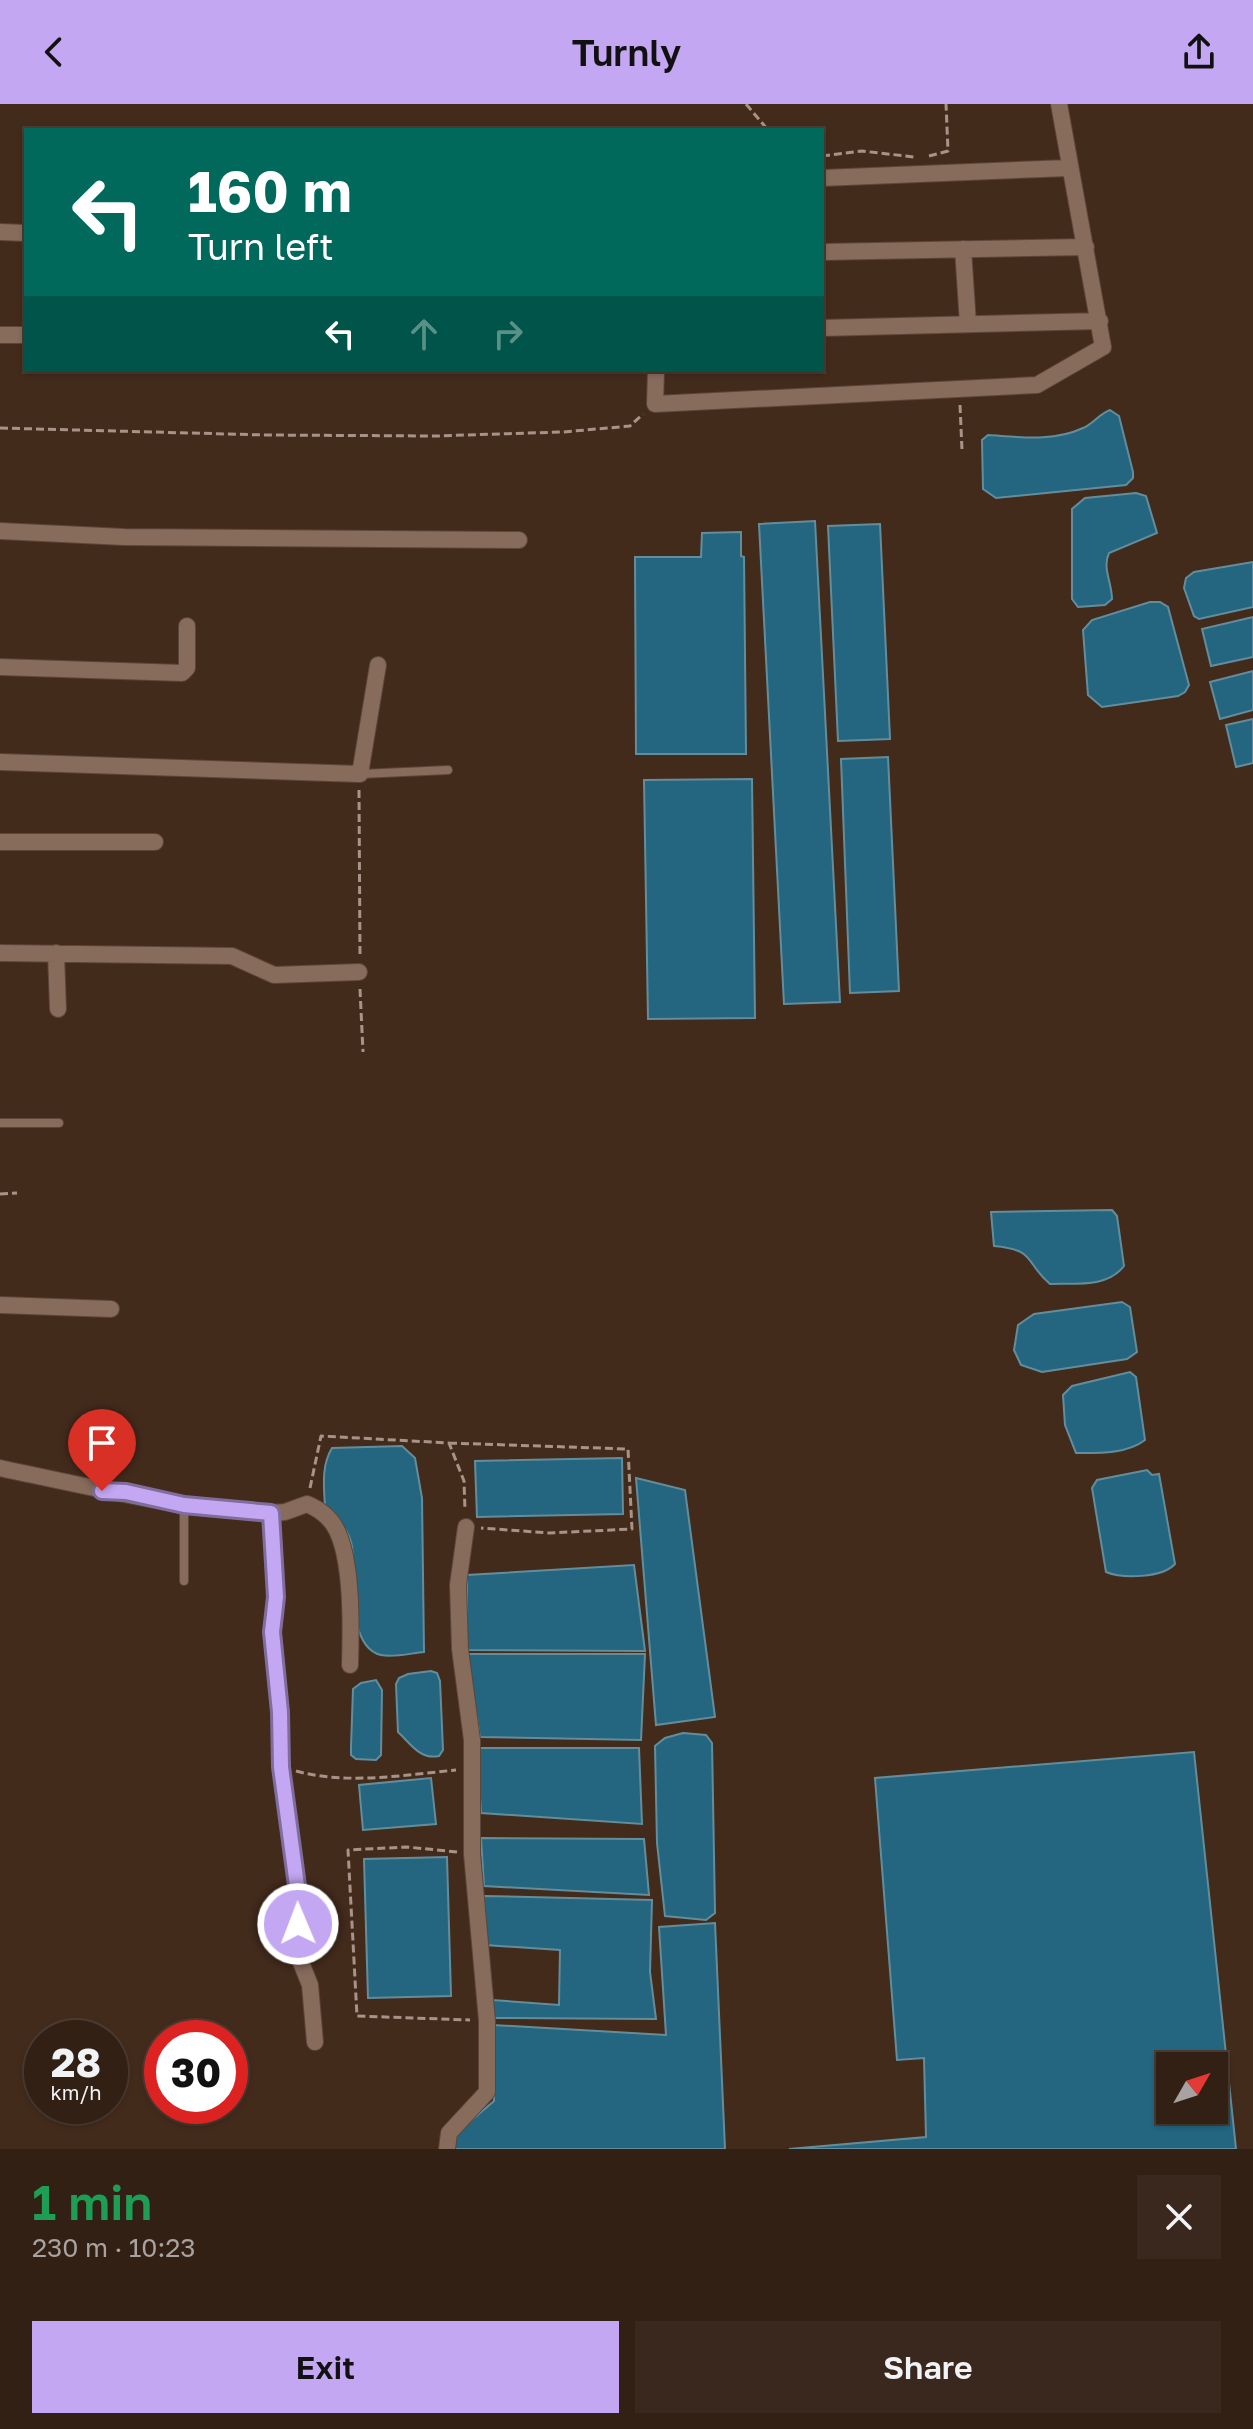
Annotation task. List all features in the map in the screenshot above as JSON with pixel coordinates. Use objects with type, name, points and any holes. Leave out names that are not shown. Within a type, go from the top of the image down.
[{"type":"street","points":[[656,372],[655,404],[1037,385],[1103,347],[1086,247],[1068,168],[1059,104]]},
{"type":"street","points":[[824,178],[1068,168]]},
{"type":"street","points":[[0,232],[24,233]]},
{"type":"street","points":[[824,252],[1086,247]]},
{"type":"street","points":[[963,249],[968,324]]},
{"type":"street","points":[[824,328],[1100,321]]},
{"type":"street","points":[[0,335],[24,335]]},
{"type":"street","points":[[0,531],[124,537],[519,540]]},
{"type":"street","points":[[0,667],[182,673],[187,668],[187,626]]},
{"type":"street","points":[[0,762],[360,774],[378,665]]},
{"type":"street","points":[[0,842],[155,842]]},
{"type":"street","points":[[0,953],[232,956],[274,975],[359,972]]},
{"type":"street","points":[[56,953],[58,1009]]},
{"type":"street","points":[[0,1305],[111,1309]]},
{"type":"street","points":[[0,1468],[102,1491],[126,1492],[184,1505],[271,1513],[285,1512],[307,1504],[322,1510],[336,1528],[346,1567],[352,1624],[350,1665]]},
{"type":"street","points":[[271,1513],[276,1597],[272,1632],[280,1712],[281,1767],[298,1893],[298,1955],[310,1985],[315,2042]]},
{"type":"street","points":[[447,2149],[449,2133],[487,2092],[487,2021],[472,1854],[472,1740],[460,1649],[459,1598],[466,1527]]},
{"type":"lane","points":[[360,774],[448,770]]},
{"type":"lane","points":[[0,1123],[59,1123]]},
{"type":"lane","points":[[184,1505],[184,1581]]},
{"type":"path","points":[[746,104],[766,128]]},
{"type":"path","points":[[824,156],[862,151],[923,157],[948,151],[946,104]]},
{"type":"path","points":[[959,389],[962,450]]},
{"type":"path","points":[[0,428],[266,435],[436,436],[547,432],[630,426],[655,404]]},
{"type":"path","points":[[360,774],[359,972],[363,1052]]},
{"type":"path","points":[[0,1194],[17,1193]]},
{"type":"path","points":[[307,1504],[321,1436],[628,1449],[632,1529],[549,1533],[466,1527],[464,1481],[449,1443]]},
{"type":"path","points":[[281,1767],[320,1778],[471,1769]]},
{"type":"path","points":[[472,1854],[407,1847],[348,1850],[357,2016],[487,2021]]},
{"type":"water","points":[[1110,410],[1119,416],[1133,472],[1133,478],[1126,485],[996,498],[983,489],[982,440],[988,435],[1036,438],[1060,435],[1087,426]]},
{"type":"water","points":[[1136,493],[1146,496],[1157,533],[1109,553],[1107,570],[1112,599],[1105,605],[1078,607],[1072,599],[1072,509],[1085,498]]},
{"type":"water","points":[[815,521],[840,1002],[784,1004],[759,524]]},
{"type":"water","points":[[880,524],[890,739],[838,741],[828,526]]},
{"type":"water","points":[[741,532],[741,556],[744,557],[746,754],[636,754],[635,557],[701,557],[702,533]]},
{"type":"water","points":[[1253,562],[1253,607],[1199,619],[1194,616],[1184,588],[1186,578],[1194,572]]},
{"type":"water","points":[[1150,602],[1160,602],[1168,607],[1189,685],[1178,696],[1102,707],[1088,695],[1083,630],[1092,620]]},
{"type":"water","points":[[1253,617],[1253,657],[1211,666],[1202,629]]},
{"type":"water","points":[[1253,671],[1253,710],[1220,719],[1210,682]]},
{"type":"water","points":[[1253,719],[1253,763],[1236,767],[1226,725]]},
{"type":"water","points":[[888,757],[899,991],[850,993],[841,759]]},
{"type":"water","points":[[752,779],[755,1018],[648,1019],[644,780]]},
{"type":"water","points":[[1112,1210],[1117,1216],[1124,1266],[1100,1281],[1050,1284],[1024,1254],[994,1246],[991,1212]]},
{"type":"water","points":[[1122,1302],[1130,1307],[1137,1352],[1127,1359],[1042,1372],[1021,1365],[1014,1350],[1018,1325],[1034,1314]]},
{"type":"water","points":[[1130,1372],[1136,1377],[1145,1440],[1121,1450],[1076,1453],[1065,1425],[1063,1395],[1072,1386]]},
{"type":"water","points":[[402,1446],[415,1458],[422,1498],[424,1652],[386,1656],[370,1649],[357,1624],[351,1541],[342,1525],[325,1508],[324,1477],[332,1448]]},
{"type":"water","points":[[622,1458],[623,1514],[477,1517],[475,1461]]},
{"type":"water","points":[[1147,1470],[1152,1475],[1159,1474],[1175,1564],[1161,1572],[1142,1576],[1106,1572],[1092,1488],[1097,1480]]},
{"type":"water","points":[[636,1478],[685,1490],[715,1717],[656,1725]]},
{"type":"water","points":[[634,1565],[645,1651],[467,1650],[467,1575]]},
{"type":"water","points":[[467,1654],[645,1654],[641,1740],[480,1737]]},
{"type":"water","points":[[437,1673],[440,1681],[443,1750],[439,1756],[432,1757],[416,1750],[398,1732],[396,1684],[399,1678],[408,1674]]},
{"type":"water","points":[[376,1680],[382,1690],[381,1755],[376,1760],[356,1759],[351,1755],[353,1689],[361,1683]]},
{"type":"water","points":[[683,1733],[706,1735],[712,1743],[715,1913],[706,1920],[665,1916],[657,1843],[655,1746],[665,1738]]},
{"type":"water","points":[[477,1748],[639,1748],[642,1824],[481,1813]]},
{"type":"water","points":[[1194,1752],[1226,2052],[1156,2052],[1156,2124],[1228,2124],[1228,2073],[1236,2149],[789,2149],[926,2137],[924,2058],[897,2060],[875,1778]]},
{"type":"water","points":[[431,1778],[436,1824],[363,1830],[359,1785]]},
{"type":"water","points":[[481,1838],[644,1839],[649,1895],[484,1886]]},
{"type":"water","points":[[447,1857],[451,1996],[368,1998],[364,1859]]},
{"type":"water","points":[[484,1896],[652,1900],[650,1972],[656,2019],[492,2018],[493,2000],[559,2005],[560,1950],[485,1945]]},
{"type":"water","points":[[715,1923],[725,2149],[454,2149],[453,2136],[494,2101],[493,2025],[666,2035],[659,1927]]},
{"type":"route","points":[[102,1491],[126,1492],[184,1505],[271,1513],[276,1597],[272,1632],[280,1712],[281,1767],[298,1893],[298,1924]]}]
